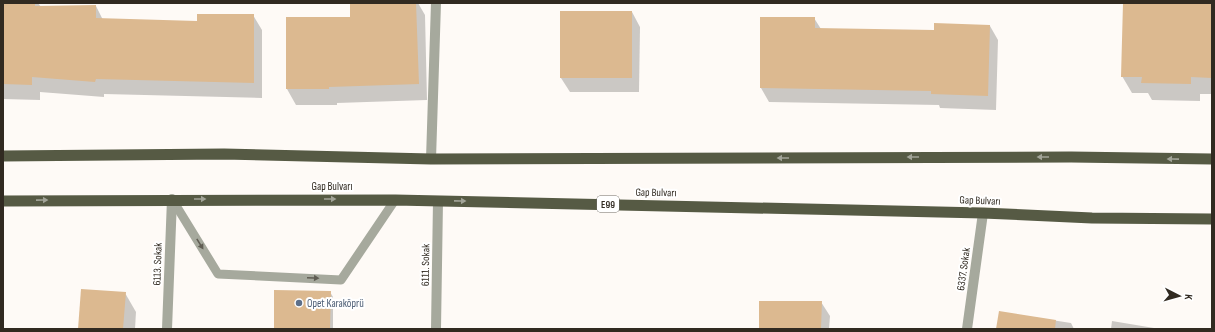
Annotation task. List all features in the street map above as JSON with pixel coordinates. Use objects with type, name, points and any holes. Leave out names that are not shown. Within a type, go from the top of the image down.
[{"type":"highway","points":[[3,156],[224,154],[431,159],[1071,157],[1212,159]]},
{"type":"highway","name":"Gap Bulvarı","points":[[3,201],[172,199],[438,200],[983,213],[1092,218],[1212,219]]},
{"type":"street","points":[[431,159],[436,3]]},
{"type":"street","name":"6113. Sokak","points":[[167,329],[172,199]]},
{"type":"street","name":"6111. Sokak","points":[[436,329],[438,200]]},
{"type":"street","name":"6337. Sokak","points":[[967,329],[983,213]]},
{"type":"lane","points":[[172,199],[218,274],[341,280],[395,200]]},
{"type":"building","points":[[3,3],[35,3],[35,6],[96,5],[96,18],[197,21],[197,14],[254,14],[254,83],[96,79],[95,82],[32,77],[32,85],[3,84]]},
{"type":"building","points":[[350,3],[416,3],[419,84],[329,87],[329,89],[286,89],[286,17],[350,17]]},
{"type":"building","points":[[1123,3],[1212,3],[1212,78],[1191,77],[1191,84],[1141,83],[1142,77],[1121,77]]},
{"type":"building","points":[[560,11],[632,11],[632,78],[560,78]]},
{"type":"building","points":[[760,17],[815,17],[815,28],[934,30],[934,23],[990,25],[988,96],[931,94],[931,91],[760,88]]},
{"type":"building","points":[[81,289],[126,292],[123,329],[78,329]]},
{"type":"building","points":[[274,290],[331,291],[330,329],[274,329]]},
{"type":"building","points":[[759,301],[822,301],[821,329],[759,329]]},
{"type":"building","points":[[999,311],[1056,320],[1055,329],[996,329]]},
{"type":"place","name":"Opet Karaköprü","points":[[299,303]]}]
